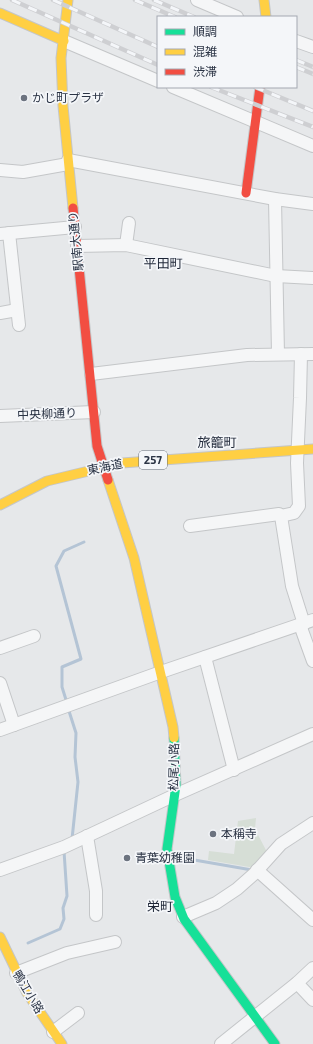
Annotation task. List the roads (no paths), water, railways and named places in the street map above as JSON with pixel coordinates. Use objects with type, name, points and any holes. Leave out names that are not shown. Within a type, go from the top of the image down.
[{"type":"main road","name":"駅南大通り","points":[[68,0],[62,58],[62,91],[76,246],[97,446],[104,467]]},
{"type":"main road","points":[[264,0],[266,16]]},
{"type":"main road","points":[[0,13],[64,40]]},
{"type":"main road","points":[[246,193],[260,88]]},
{"type":"main road","name":"東海道","points":[[0,505],[47,481],[104,467],[132,462],[313,449]]},
{"type":"main road","name":"松尾小路","points":[[104,467],[134,558],[175,738],[176,785],[168,833],[167,849],[175,897],[183,917],[275,1044]]},
{"type":"main road","name":"鴨江小路","points":[[0,937],[16,973],[61,1043]]},
{"type":"street","points":[[197,0],[235,16]]},
{"type":"street","points":[[64,40],[157,80]]},
{"type":"street","points":[[297,41],[313,47]]},
{"type":"street","points":[[175,88],[313,146]]},
{"type":"street","points":[[0,170],[23,172],[68,162],[275,199],[313,204]]},
{"type":"street","points":[[275,199],[278,354]]},
{"type":"street","points":[[126,245],[128,223]]},
{"type":"street","points":[[19,325],[5,233],[75,227]]},
{"type":"street","points":[[76,246],[126,245],[276,276],[313,278]]},
{"type":"street","points":[[0,313],[17,310]]},
{"type":"street","points":[[190,526],[279,514],[281,516],[294,513],[299,506],[297,450],[301,354]]},
{"type":"street","points":[[90,374],[202,359],[247,355],[313,354]]},
{"type":"street","name":"中央柳通り","points":[[0,416],[94,412]]},
{"type":"street","points":[[281,516],[292,586],[306,623],[313,661]]},
{"type":"street","points":[[0,730],[161,672],[306,623]]},
{"type":"street","points":[[0,648],[34,636]]},
{"type":"street","points":[[205,657],[234,770]]},
{"type":"street","points":[[0,683],[14,725]]},
{"type":"street","points":[[0,870],[64,847],[175,795],[313,734]]},
{"type":"street","points":[[183,917],[221,900],[243,884],[281,844],[312,826]]},
{"type":"street","points":[[87,836],[96,891],[96,916]]},
{"type":"street","points":[[257,870],[313,920]]},
{"type":"street","points":[[16,973],[66,953],[115,942]]},
{"type":"street","points":[[221,1044],[256,1018],[313,968]]},
{"type":"street","points":[[297,983],[313,1000]]},
{"type":"street","points":[[53,1032],[78,1013]]},
{"type":"waterway","points":[[67,703],[62,687],[62,667],[81,659],[56,566],[64,551],[84,542]]},
{"type":"waterway","points":[[68,708],[76,733],[75,757],[78,782],[72,839]]},
{"type":"waterway","points":[[28,943],[60,929],[64,919],[63,908],[67,896],[64,851]]},
{"type":"waterway","points":[[177,857],[252,870]]},
{"type":"railway","points":[[12,0],[157,65]]},
{"type":"railway","points":[[53,0],[157,47]]},
{"type":"railway","points":[[135,0],[173,16]]},
{"type":"railway","points":[[154,0],[192,16]]},
{"type":"railway","points":[[297,60],[313,67]]},
{"type":"railway","points":[[297,67],[313,74]]},
{"type":"railway","points":[[214,88],[313,127]]},
{"type":"railway","points":[[257,88],[313,111]]},
{"type":"place","name":"かじ町プラザ","points":[[24,98]]},
{"type":"place","name":"本稱寺","points":[[213,834]]},
{"type":"place","name":"青葉幼稚園","points":[[127,858]]},
{"type":"district","name":"平田町","points":[[163,263]]},
{"type":"district","name":"旅籠町","points":[[217,442]]},
{"type":"district","name":"栄町","points":[[160,906]]}]
